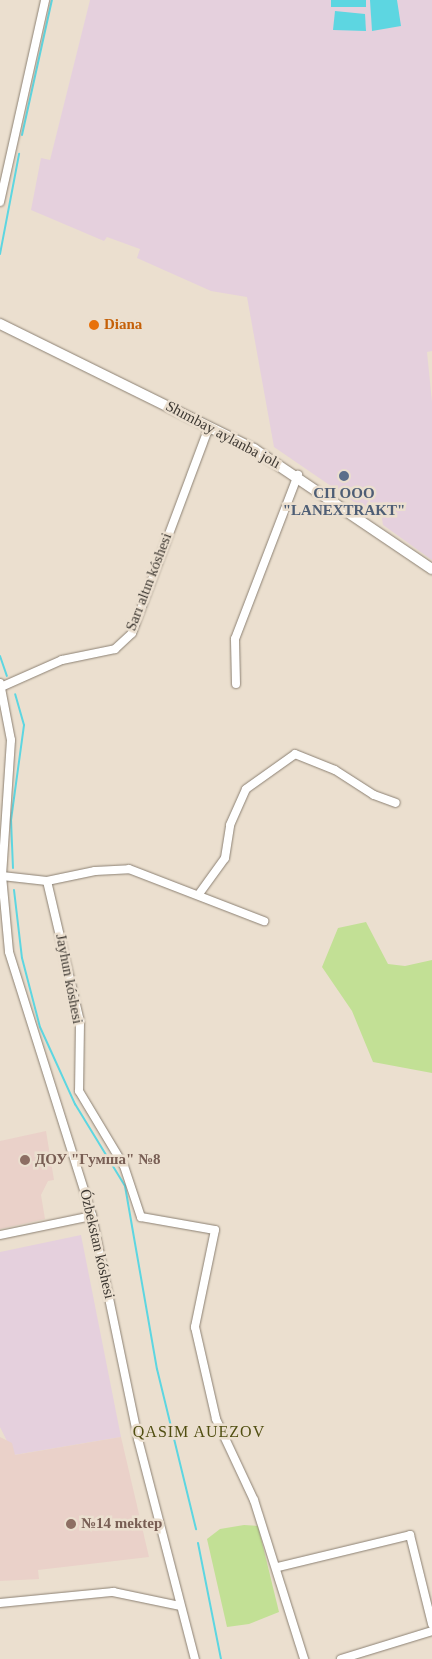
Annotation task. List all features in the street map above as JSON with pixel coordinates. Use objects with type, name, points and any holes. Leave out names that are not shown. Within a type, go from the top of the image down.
[{"type":"main road","name":"Shımbay aylanba jolı","points":[[0,324],[208,426],[298,475],[432,569]]},
{"type":"street","points":[[0,202],[45,0]]},
{"type":"street","name":"Sarı altın kóshesi","points":[[1,685],[62,660],[115,649],[132,633],[208,426]]},
{"type":"street","points":[[236,684],[235,639],[298,475]]},
{"type":"street","name":"Ózbekstan kóshesi","points":[[1,685],[11,740],[1,824],[2,876],[9,952],[20,995],[92,1216],[138,1439],[195,1659]]},
{"type":"street","points":[[198,894],[225,858],[230,825],[246,790],[295,754],[335,770],[374,795],[396,803]]},
{"type":"street","points":[[2,876],[47,881],[95,870],[129,869],[264,921]]},
{"type":"street","name":"Jayhun kóshesi","points":[[47,881],[80,1022],[79,1091],[124,1166],[141,1216],[215,1230],[195,1327],[216,1419],[254,1500],[278,1567]]},
{"type":"street","points":[[0,1235],[92,1216]]},
{"type":"street","points":[[304,1659],[278,1567],[410,1535],[432,1624]]},
{"type":"street","points":[[0,1603],[113,1592],[180,1606]]},
{"type":"street","points":[[341,1659],[432,1631]]},
{"type":"shaded area","points":[[90,0],[432,0],[432,351],[427,352],[432,402],[432,560],[383,525],[381,512],[369,506],[363,508],[274,447],[247,297],[211,291],[137,258],[140,249],[107,237],[104,241],[31,210],[41,158],[50,160]]},
{"type":"shaded area","name":"ДОУ \"Гумша\" №8","points":[[46,1131],[54,1180],[48,1181],[41,1195],[45,1219],[0,1229],[0,1141]]},
{"type":"shaded area","points":[[81,1235],[121,1437],[14,1455],[0,1427],[0,1252]]},
{"type":"shaded area","name":"№14 mektep","points":[[0,1437],[12,1443],[15,1455],[121,1437],[149,1557],[38,1570],[39,1579],[0,1581]]},
{"type":"green space","points":[[366,922],[388,964],[405,966],[432,960],[432,1073],[373,1062],[352,1011],[322,967],[338,928]]},
{"type":"green space","points":[[244,1525],[258,1526],[279,1612],[249,1624],[227,1627],[207,1539],[220,1529]]},
{"type":"water","points":[[331,0],[366,0],[366,7],[331,7]]},
{"type":"water","points":[[370,0],[397,0],[401,26],[372,31]]},
{"type":"water","points":[[335,11],[365,14],[366,31],[333,30]]},
{"type":"waterway","points":[[22,135],[52,0]]},
{"type":"waterway","points":[[0,254],[19,154]]},
{"type":"waterway","points":[[0,656],[7,676]]},
{"type":"waterway","points":[[13,868],[11,820],[24,725],[15,694]]},
{"type":"waterway","points":[[14,890],[22,958],[40,1027],[75,1104],[125,1186],[157,1369],[196,1529]]},
{"type":"waterway","points":[[198,1543],[221,1659]]},
{"type":"place","name":"Diana","points":[[94,325]]},
{"type":"place","name":"СП ООО \"LANEXTRAKT\"","points":[[344,476]]},
{"type":"place","name":"ДОУ \"Гумша\" №8","points":[[25,1160]]},
{"type":"place","name":"№14 mektep","points":[[71,1524]]},
{"type":"district","name":"QASIM AUEZOV","points":[[199,1432]]}]
